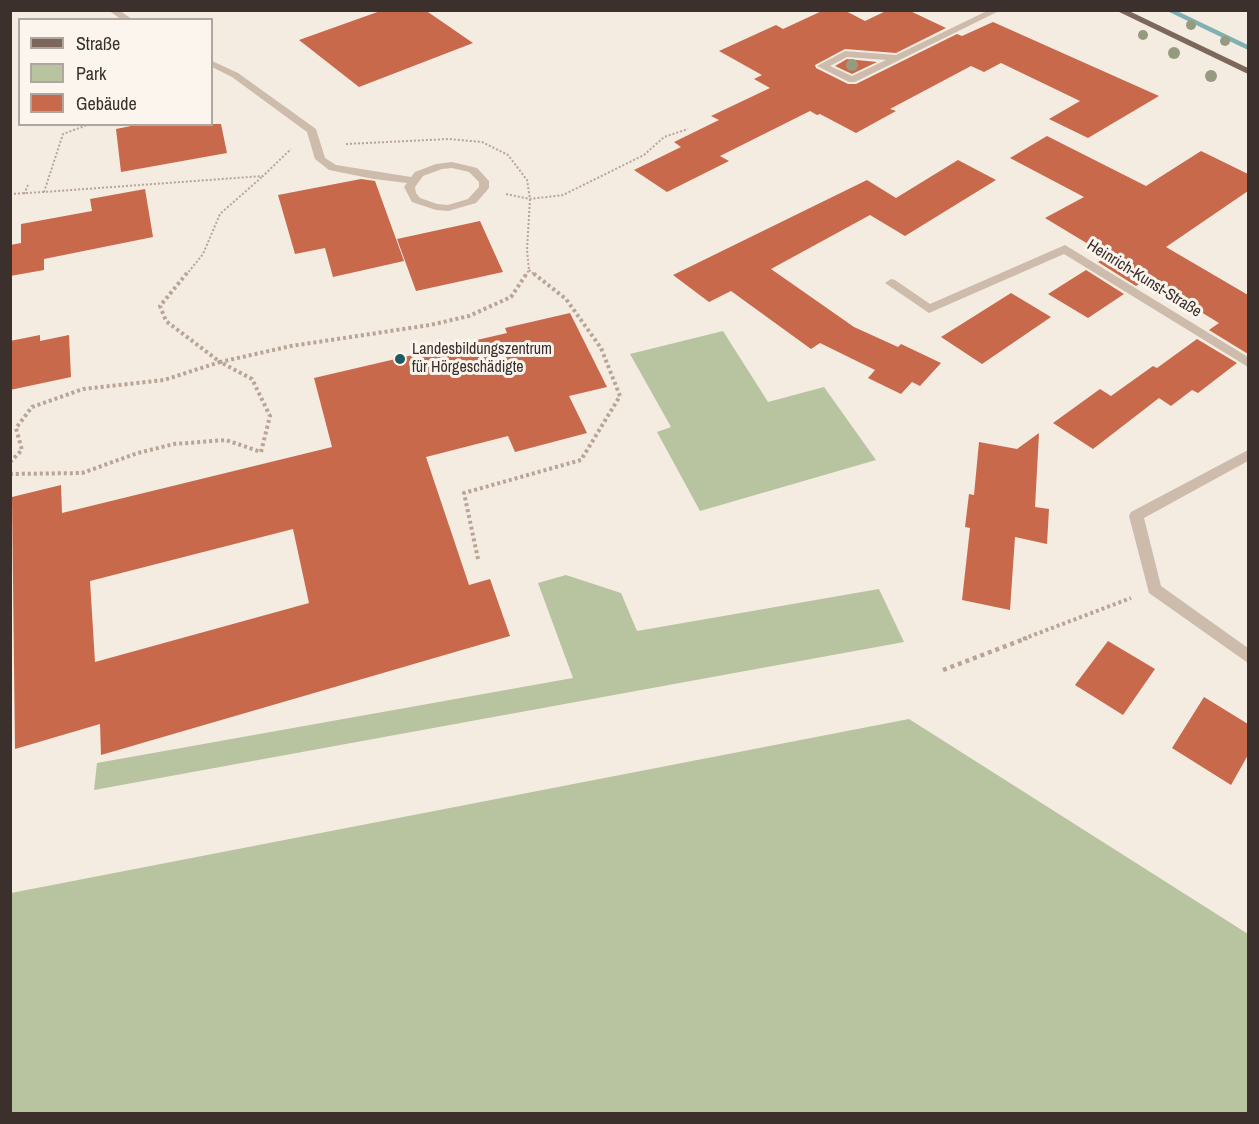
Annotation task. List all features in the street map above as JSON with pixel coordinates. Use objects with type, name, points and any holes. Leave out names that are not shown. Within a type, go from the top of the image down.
[{"type":"main road","points":[[1119,10],[1248,71]]},
{"type":"street","points":[[112,10],[126,18]]},
{"type":"street","points":[[898,58],[845,54],[822,66],[852,80],[898,58],[997,10]]},
{"type":"street","points":[[213,64],[235,75],[312,130],[320,159],[333,168],[412,180]]},
{"type":"street","points":[[440,166],[463,166],[480,175],[484,181],[484,188],[472,201],[461,206],[436,207],[425,205],[411,194],[409,187],[412,180],[429,169],[440,166]]},
{"type":"street","name":"Heinrich-Kunst-Straße","points":[[891,283],[929,309],[1065,249],[1248,363]]},
{"type":"street","points":[[1248,454],[1136,516],[1154,589],[1248,656]]},
{"type":"path","points":[[44,192],[63,134],[85,126]]},
{"type":"path","points":[[484,188],[530,199],[562,195],[644,154],[664,137],[688,129]]},
{"type":"path","points":[[10,462],[22,450],[16,428],[32,407],[83,389],[164,380],[220,362],[291,346],[430,326],[469,316],[511,297],[529,270],[526,250],[530,199],[527,180],[508,155],[482,142],[449,138],[408,139],[291,149],[220,214],[203,254],[160,306],[166,321],[220,362],[252,379],[270,416],[261,452],[226,440],[174,444],[138,453],[82,473],[10,474]]},
{"type":"path","points":[[10,195],[263,176]]},
{"type":"path","points":[[24,194],[28,185]]},
{"type":"path","points":[[478,559],[464,493],[581,460],[620,396],[600,348],[566,299],[529,270]]},
{"type":"path","points":[[943,670],[1154,589]]},
{"type":"green space","points":[[723,331],[768,402],[824,387],[876,460],[700,511],[657,432],[671,427],[630,354]]},
{"type":"green space","points":[[566,575],[621,593],[637,631],[879,589],[904,642],[94,790],[97,763],[573,678],[538,583]]},
{"type":"green space","points":[[909,719],[1248,934],[1248,1113],[11,1113],[11,893]]},
{"type":"building","points":[[383,10],[425,10],[473,43],[359,87],[299,40]]},
{"type":"building","points":[[824,10],[844,10],[865,21],[888,10],[908,10],[946,28],[896,53],[845,49],[815,65],[816,68],[848,84],[856,84],[957,34],[962,36],[993,22],[1159,96],[1088,138],[1049,119],[1080,101],[1001,63],[984,72],[971,66],[890,109],[896,111],[856,133],[810,111],[720,156],[729,161],[667,192],[634,170],[681,147],[674,142],[719,120],[711,116],[770,88],[754,79],[762,75],[719,51],[776,25],[783,29]]},
{"type":"building","points":[[847,59],[877,62],[852,74],[835,66]]},
{"type":"building","points":[[213,124],[221,124],[227,153],[121,172],[116,129],[131,126],[213,126]]},
{"type":"building","points":[[1047,136],[1146,186],[1201,151],[1248,174],[1248,191],[1166,247],[1248,295],[1248,354],[1209,330],[1219,323],[1147,279],[1136,286],[1098,262],[1108,256],[1045,218],[1084,197],[1010,158]]},
{"type":"building","points":[[958,160],[996,180],[905,236],[870,215],[771,269],[854,327],[898,347],[901,344],[941,363],[920,386],[912,382],[901,394],[868,378],[875,370],[820,343],[811,349],[731,291],[709,302],[673,275],[867,180],[896,198]]},
{"type":"building","points":[[361,179],[375,181],[404,261],[333,277],[325,248],[295,254],[278,195]]},
{"type":"building","points":[[145,189],[153,237],[44,259],[44,270],[10,276],[10,245],[21,243],[21,224],[92,211],[90,199]]},
{"type":"building","points":[[480,221],[503,272],[416,291],[397,239]]},
{"type":"building","points":[[1086,270],[1124,294],[1088,318],[1048,294]]},
{"type":"building","points":[[1011,293],[1051,317],[982,364],[941,337]]},
{"type":"building","points":[[570,313],[607,387],[569,396],[587,433],[515,452],[508,436],[426,457],[469,585],[490,579],[510,636],[101,755],[100,724],[15,749],[12,497],[61,485],[62,513],[332,447],[314,378],[507,333],[505,328]],"holes":[[[293,529],[309,603],[95,662],[90,581]]]},
{"type":"building","points":[[40,335],[40,341],[69,335],[71,377],[10,390],[10,341]]},
{"type":"building","points":[[1197,339],[1237,363],[1198,393],[1192,390],[1171,406],[1159,398],[1093,449],[1053,423],[1100,389],[1111,396],[1153,366],[1157,368]]},
{"type":"building","points":[[1039,433],[1035,507],[1049,509],[1047,544],[1015,537],[1010,610],[962,600],[970,528],[965,527],[969,494],[974,495],[979,442],[1017,449]]},
{"type":"building","points":[[1108,641],[1155,669],[1123,715],[1075,685]]},
{"type":"building","points":[[1204,697],[1248,724],[1248,755],[1231,785],[1172,748]]},
{"type":"waterway","points":[[1168,10],[1248,48]]},
{"type":"place","name":"Landesbildungszentrum für Hörgeschädigte","points":[[400,359]]}]
